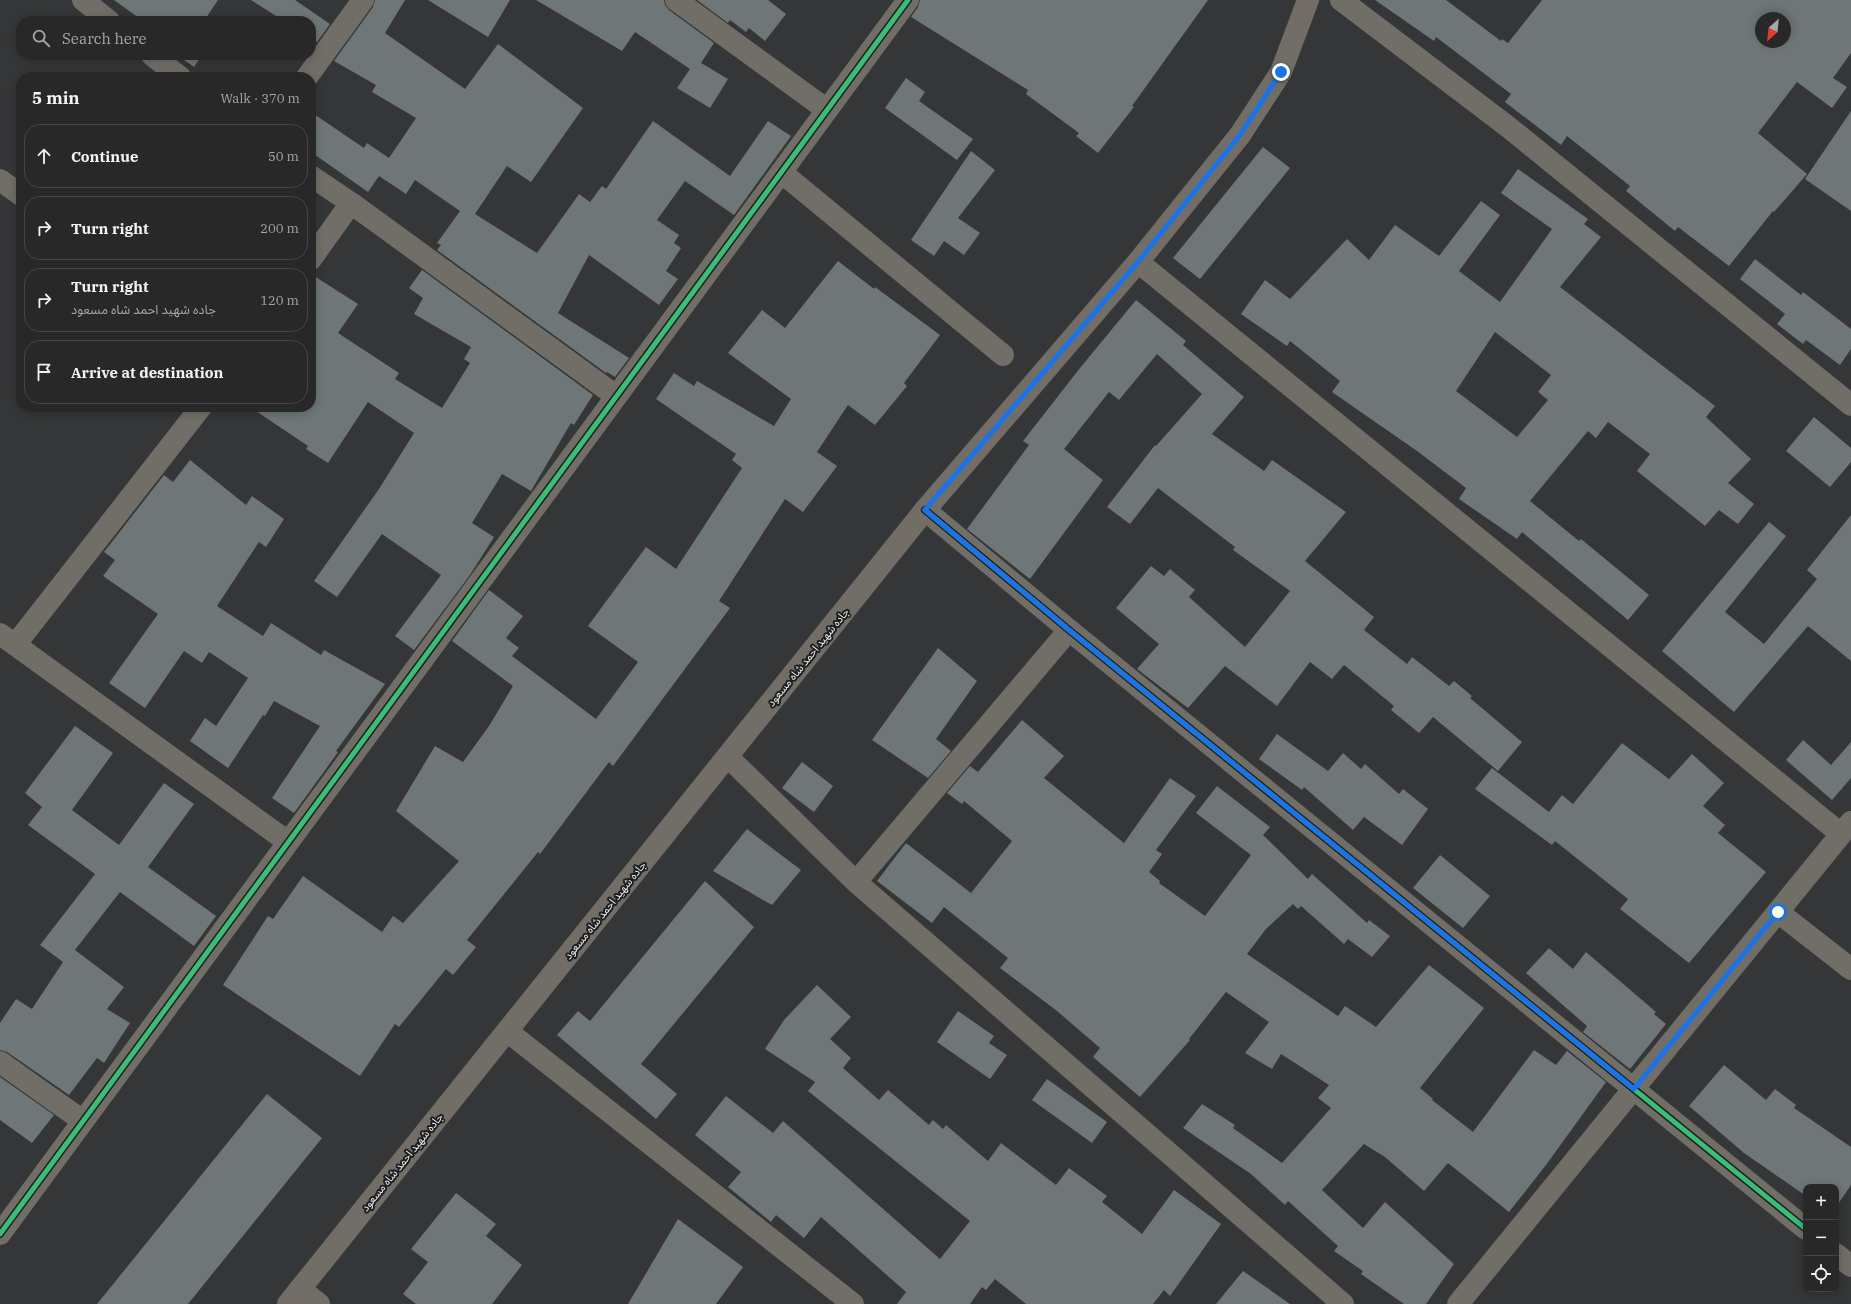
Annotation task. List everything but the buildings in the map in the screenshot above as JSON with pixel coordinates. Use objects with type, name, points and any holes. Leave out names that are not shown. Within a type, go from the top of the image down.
[{"type":"main road","name":"جاده شهيد احمد شاه مسعود","points":[[294,1296],[925,510],[1138,262],[1240,135],[1281,72],[1308,0]]},
{"type":"street","points":[[83,0],[104,16]]},
{"type":"street","points":[[311,72],[363,0]]},
{"type":"street","points":[[676,0],[827,110]]},
{"type":"street","points":[[0,1234],[908,0]]},
{"type":"street","points":[[1341,0],[1507,126],[1851,405]]},
{"type":"street","points":[[158,60],[174,72]]},
{"type":"street","points":[[781,172],[1003,355]]},
{"type":"street","points":[[316,179],[351,203],[616,396]]},
{"type":"street","points":[[0,180],[16,191]]},
{"type":"street","points":[[316,252],[351,203]]},
{"type":"street","points":[[1138,262],[1846,828],[1458,1304]]},
{"type":"street","points":[[197,412],[7,639],[288,842]]},
{"type":"street","points":[[925,510],[1069,630],[1803,1227]]},
{"type":"street","points":[[856,882],[1069,630]]},
{"type":"street","points":[[728,757],[856,882],[1343,1304]]},
{"type":"street","points":[[1778,912],[1851,969]]},
{"type":"street","points":[[507,1031],[853,1304]]},
{"type":"street","points":[[0,1062],[83,1121]]},
{"type":"street","points":[[1838,1256],[1851,1266]]},
{"type":"street","points":[[294,1296],[319,1304]]},
{"type":"cycle path","points":[[0,1234],[908,0]]},
{"type":"cycle path","points":[[925,510],[1069,630],[1803,1227]]},
{"type":"route","points":[[1281,72],[1240,135],[1138,262],[925,510],[1069,630],[1634,1089],[1778,912]]}]
